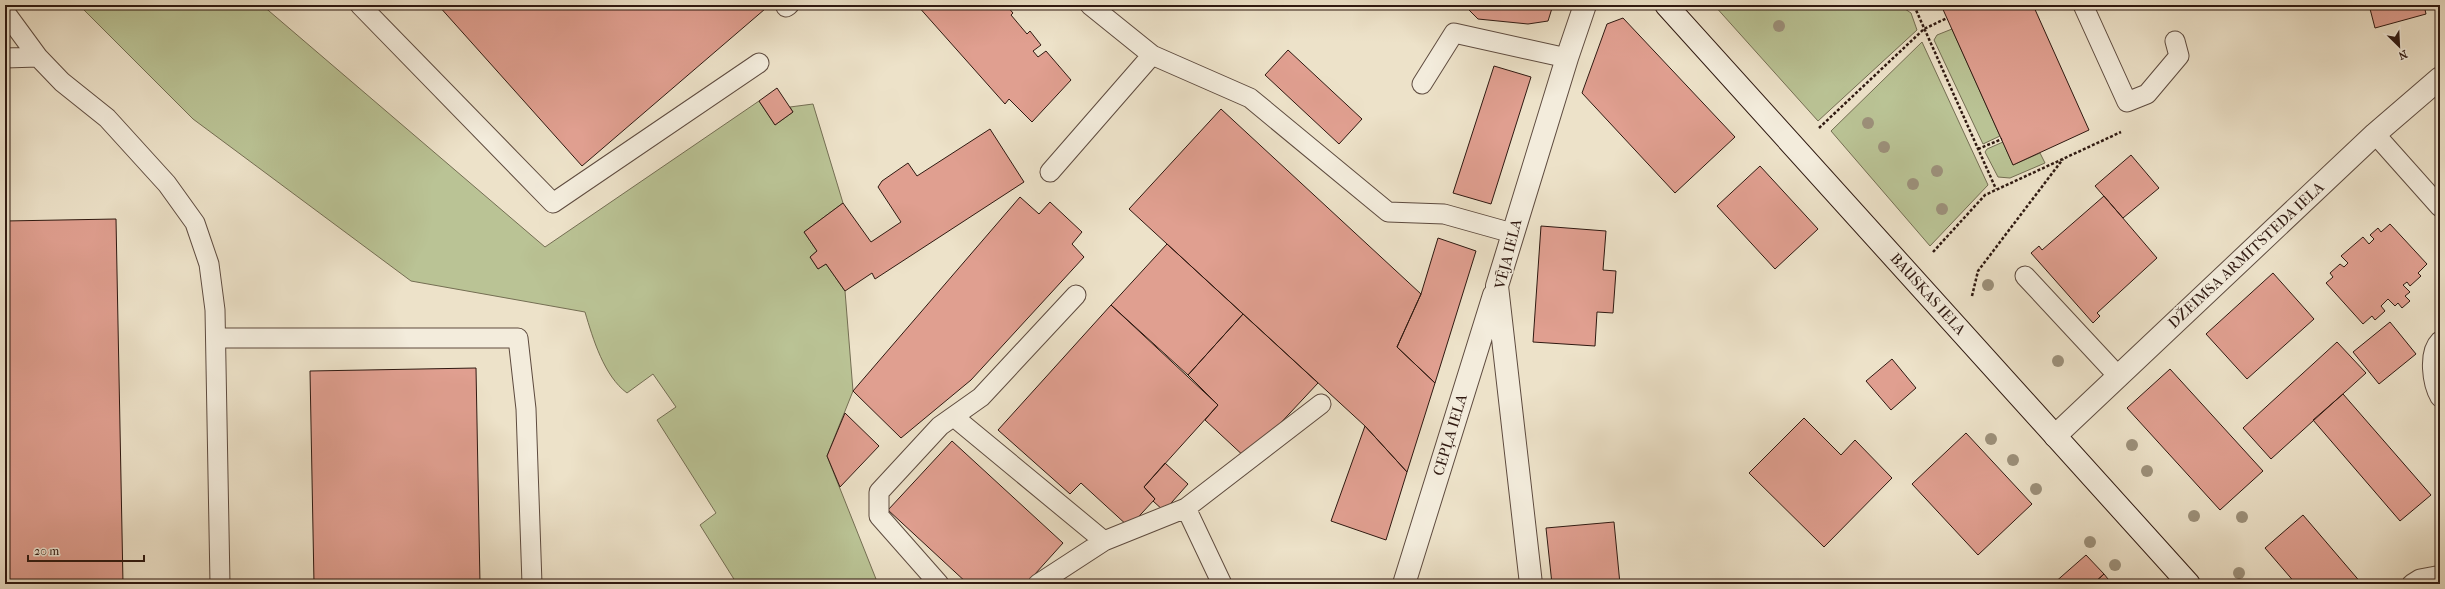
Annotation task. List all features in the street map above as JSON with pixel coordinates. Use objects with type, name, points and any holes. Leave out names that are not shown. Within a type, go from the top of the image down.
[{"type":"street","name":"VĒJA IELA","points":[[1530,584],[1497,286],[1512,233],[1585,5]]},
{"type":"street","name":"BAUSKAS IELA","points":[[1666,5],[2189,584]]},
{"type":"street","name":"DŽEIMSA ARMITSTEDA IELA","points":[[2056,436],[2375,134],[2440,78]]},
{"type":"street","name":"CEPĻA IELA","points":[[1404,584],[1497,286]]},
{"type":"lane","points":[[360,5],[553,203],[759,63]]},
{"type":"lane","points":[[2083,5],[2127,102],[2147,94],[2179,56],[2175,40]]},
{"type":"lane","points":[[1100,8],[1152,55],[1250,98],[1388,212],[1444,214],[1512,233]]},
{"type":"lane","points":[[5,12],[38,57],[62,82],[106,118],[167,184],[195,223],[209,264],[215,310],[220,584]]},
{"type":"lane","points":[[1422,84],[1454,33],[1567,58]]},
{"type":"lane","points":[[1050,172],[1152,55]]},
{"type":"lane","points":[[5,58],[38,57]]},
{"type":"lane","points":[[2375,134],[2440,207]]},
{"type":"lane","points":[[2025,276],[2119,377]]},
{"type":"lane","points":[[939,584],[879,516],[878,492],[940,426],[981,397],[1076,295]]},
{"type":"lane","points":[[216,338],[518,338],[526,409],[532,584]]},
{"type":"lane","points":[[2440,340],[2436,345],[2432,369],[2440,397]]},
{"type":"lane","points":[[1038,584],[1104,542],[1186,508],[1322,404]]},
{"type":"lane","points":[[954,417],[1104,542]]},
{"type":"lane","points":[[1186,508],[1222,584]]},
{"type":"lane","points":[[2412,584],[2420,579],[2436,576],[2440,578]]},
{"type":"path","points":[[1908,5],[1916,10],[1996,189]]},
{"type":"path","points":[[1819,128],[1924,29],[1947,18]]},
{"type":"path","points":[[1932,254],[1985,195],[2120,133],[2127,102]]},
{"type":"path","points":[[1978,149],[2002,139]]},
{"type":"path","points":[[1971,300],[1978,271],[2063,158]]},
{"type":"green space","points":[[79,5],[262,5],[545,247],[759,101],[775,125],[793,112],[790,107],[813,104],[843,203],[804,232],[817,251],[810,257],[818,269],[826,264],[845,291],[853,391],[827,456],[878,584],[737,584],[700,525],[716,513],[657,420],[676,407],[653,374],[627,393],[619,386],[600,356],[585,312],[411,281],[193,119]]},
{"type":"green space","points":[[1714,5],[1899,5],[1911,13],[1917,30],[1818,121]]},
{"type":"green space","points":[[1952,29],[2000,136],[1983,144],[1934,40],[1937,35]]},
{"type":"green space","points":[[1922,42],[1988,185],[1930,246],[1831,131]]},
{"type":"green space","points":[[2003,142],[2013,165],[2040,153],[2045,163],[2010,178],[1998,177],[1985,152],[1987,149]]},
{"type":"building","points":[[438,5],[762,5],[765,9],[582,166]]},
{"type":"building","points":[[917,5],[1006,5],[1013,13],[1011,15],[1027,34],[1030,31],[1041,45],[1033,51],[1038,57],[1046,51],[1071,80],[1032,122],[1009,99],[1005,104]]},
{"type":"building","points":[[1464,5],[1553,5],[1548,21],[1528,24],[1478,19]]},
{"type":"building","points":[[1941,5],[2033,5],[2089,130],[2013,165]]},
{"type":"building","points":[[2369,5],[2424,5],[2426,14],[2375,28]]},
{"type":"building","points":[[1623,18],[1735,137],[1675,193],[1582,93],[1607,24]]},
{"type":"building","points":[[1288,50],[1362,119],[1339,144],[1265,75]]},
{"type":"building","points":[[1494,66],[1531,77],[1491,204],[1453,193]]},
{"type":"building","points":[[777,88],[793,112],[775,125],[759,101]]},
{"type":"building","points":[[1221,109],[1421,294],[1397,347],[1435,383],[1407,472],[1365,426],[1129,209]]},
{"type":"building","points":[[990,129],[1024,182],[875,279],[872,273],[845,291],[826,264],[818,269],[810,257],[817,251],[804,232],[843,203],[871,242],[901,222],[878,187],[882,181],[908,163],[917,176]]},
{"type":"building","points":[[2131,155],[2159,188],[2123,218],[2095,186]]},
{"type":"building","points":[[1760,166],[1818,229],[1775,269],[1717,206]]},
{"type":"building","points":[[2104,196],[2157,258],[2097,313],[2100,316],[2093,323],[2031,253],[2039,246],[2042,250]]},
{"type":"building","points":[[1020,197],[1039,214],[1050,202],[1082,232],[1072,244],[1084,257],[971,380],[901,438],[853,391]]},
{"type":"building","points":[[116,219],[123,584],[5,584],[5,221]]},
{"type":"building","points":[[2390,224],[2427,264],[2418,273],[2421,276],[2410,286],[2407,282],[2403,285],[2410,292],[2405,296],[2410,301],[2402,308],[2398,303],[2395,306],[2388,299],[2381,306],[2385,311],[2375,320],[2372,316],[2363,324],[2326,283],[2333,277],[2330,273],[2340,264],[2344,267],[2348,263],[2341,256],[2363,237],[2369,244],[2374,239],[2370,235],[2378,228],[2381,232]]},
{"type":"building","points":[[1541,226],[1606,231],[1603,270],[1616,271],[1613,313],[1597,312],[1595,346],[1533,342]]},
{"type":"building","points":[[1438,238],[1476,251],[1435,383],[1397,347],[1421,294]]},
{"type":"building","points":[[1167,244],[1243,314],[1188,375],[1111,305]]},
{"type":"building","points":[[2273,273],[2314,319],[2247,379],[2206,334]]},
{"type":"building","points":[[1111,305],[1218,405],[1144,487],[1155,499],[1129,527],[1081,483],[1070,494],[998,430]]},
{"type":"building","points":[[1243,314],[1318,383],[1247,459],[1205,420],[1218,405],[1188,375]]},
{"type":"building","points":[[2390,322],[2416,354],[2379,384],[2353,352]]},
{"type":"building","points":[[2337,342],[2366,373],[2271,459],[2243,428]]},
{"type":"building","points":[[1892,359],[1916,388],[1891,410],[1866,381]]},
{"type":"building","points":[[476,368],[480,584],[314,584],[310,371]]},
{"type":"building","points":[[2170,369],[2263,471],[2220,510],[2127,408]]},
{"type":"building","points":[[2343,394],[2431,495],[2400,521],[2313,420]]},
{"type":"building","points":[[845,413],[879,446],[840,487],[827,456]]},
{"type":"building","points":[[1804,418],[1841,455],[1855,440],[1892,478],[1824,547],[1749,473]]},
{"type":"building","points":[[1365,426],[1407,472],[1386,540],[1331,521]]},
{"type":"building","points":[[1966,433],[2032,504],[1978,555],[1912,484]]},
{"type":"building","points":[[952,441],[1063,543],[1026,584],[968,584],[888,510]]},
{"type":"building","points":[[1165,463],[1188,484],[1164,511],[1153,501],[1155,499],[1144,487]]},
{"type":"building","points":[[2303,515],[2362,584],[2296,584],[2265,548]]},
{"type":"building","points":[[1614,522],[1620,584],[1552,584],[1546,528]]},
{"type":"building","points":[[2086,555],[2104,574],[2093,584],[2053,584]]},
{"type":"building","points":[[2104,574],[2112,584],[2093,584]]}]
